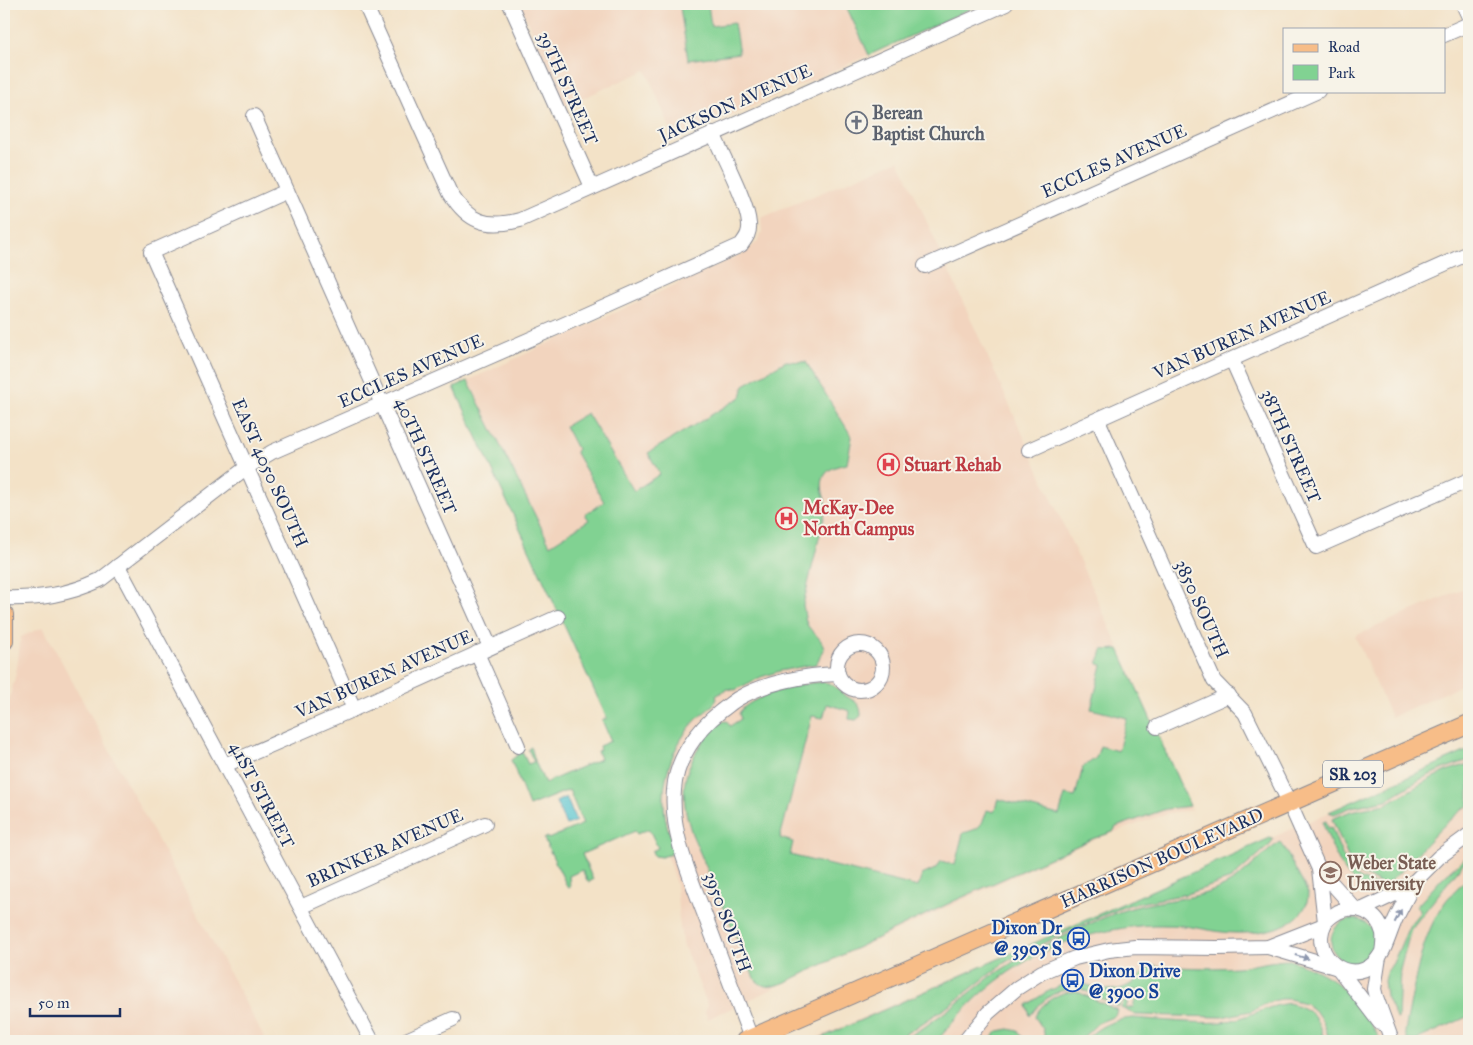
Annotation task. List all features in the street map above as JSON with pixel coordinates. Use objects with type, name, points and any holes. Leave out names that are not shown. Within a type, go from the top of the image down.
[{"type":"main road","points":[[4,614],[4,641]]},
{"type":"main road","name":"HARRISON BOULEVARD","points":[[750,1040],[1469,724]]},
{"type":"street","name":"JACKSON AVENUE","points":[[365,4],[450,193],[461,209],[478,221],[491,224],[508,224],[520,220],[1006,4]]},
{"type":"street","name":"39TH STREET","points":[[510,4],[592,187]]},
{"type":"street","points":[[1463,4],[1469,17]]},
{"type":"street","points":[[1446,35],[1469,24]]},
{"type":"street","name":"ECCLES AVENUE","points":[[925,266],[1316,92]]},
{"type":"street","name":"40TH STREET","points":[[254,116],[490,647]]},
{"type":"street","name":"ECCLES AVENUE","points":[[4,598],[38,598],[69,593],[100,580],[246,467],[286,445],[382,405],[741,245],[748,236],[750,224],[744,205],[713,134]]},
{"type":"street","name":"EAST 4050 SOUTH","points":[[287,191],[151,252],[354,709]]},
{"type":"street","name":"VAN BUREN AVENUE","points":[[1030,450],[1469,253]]},
{"type":"street","name":"38TH STREET","points":[[1232,360],[1316,548],[1469,480]]},
{"type":"street","name":"3850 SOUTH","points":[[1098,420],[1214,681],[1245,713],[1289,802],[1318,869]]},
{"type":"street","name":"41ST STREET","points":[[118,566],[372,1041]]},
{"type":"street","name":"VAN BUREN AVENUE","points":[[225,765],[558,617]]},
{"type":"street","points":[[477,653],[518,746]]},
{"type":"street","name":"3950 SOUTH","points":[[750,1040],[684,858],[674,817],[674,789],[680,762],[696,736],[717,715],[740,698],[765,686],[811,675],[838,674]]},
{"type":"street","points":[[1157,727],[1228,695]]},
{"type":"street","name":"BRINKER AVENUE","points":[[301,907],[484,824]]},
{"type":"street","points":[[1268,947],[1324,924],[1339,912],[1358,909],[1393,895],[1415,881],[1440,857],[1469,835]]},
{"type":"street","points":[[1318,869],[1358,909],[1372,915],[1381,928],[1383,935],[1381,955],[1374,989],[1390,1037]]},
{"type":"street","points":[[1318,869],[1324,924],[1321,940],[1323,950],[1328,960],[1337,968],[1390,1037]]},
{"type":"street","points":[[965,1041],[988,1014],[1017,988],[1042,972],[1075,958],[1101,952],[1135,947],[1268,947],[1351,972],[1362,970],[1372,965],[1381,955],[1397,916],[1415,881]]},
{"type":"street","points":[[404,1041],[453,1019]]},
{"type":"shaded area","points":[[520,4],[845,4],[869,55],[675,140],[646,70],[565,106]]},
{"type":"shaded area","name":"McKay-Dee North Campus","points":[[899,160],[1192,810],[1168,813],[1090,841],[708,1019],[705,1012],[707,1007],[706,1001],[682,941],[676,884],[667,856],[593,687],[454,387],[746,252],[757,242],[762,232],[761,218]]},
{"type":"shaded area","points":[[1469,586],[1469,682],[1391,717],[1355,636]]},
{"type":"shaded area","points":[[43,627],[266,1041],[4,1041],[4,718],[16,674],[21,637]]},
{"type":"shaded area","name":"Weber State University","points":[[1469,750],[1469,1041],[809,1041],[1267,840]]},
{"type":"green space","points":[[708,4],[711,26],[734,23],[739,53],[688,60],[680,7]]},
{"type":"green space","points":[[845,4],[981,4],[869,55]]},
{"type":"green space","points":[[786,361],[806,362],[852,437],[847,464],[831,469],[826,473],[822,483],[827,505],[803,605],[807,623],[820,640],[824,650],[816,664],[761,677],[735,690],[727,689],[716,696],[717,699],[713,704],[689,728],[675,751],[668,771],[664,794],[664,810],[674,848],[672,854],[661,857],[654,856],[652,851],[658,848],[649,829],[637,834],[635,831],[582,854],[593,880],[588,882],[582,870],[569,876],[570,887],[568,888],[544,839],[583,824],[569,790],[529,806],[511,760],[522,752],[528,764],[534,762],[528,749],[531,747],[536,764],[545,783],[600,759],[597,751],[600,750],[599,746],[611,741],[602,720],[607,718],[454,387],[468,381],[550,545],[589,520],[585,514],[604,502],[576,453],[577,449],[565,426],[587,413],[634,491],[660,474],[648,453],[741,397],[744,385]]},
{"type":"green space","points":[[1119,649],[1190,806],[1166,809],[1116,827],[1113,832],[1092,839],[954,901],[786,982],[765,986],[754,978],[692,834],[685,807],[685,784],[691,761],[715,726],[727,721],[730,726],[741,719],[739,714],[743,708],[752,702],[779,691],[808,683],[820,682],[833,685],[855,702],[859,706],[861,716],[856,720],[849,719],[850,711],[827,704],[823,718],[812,716],[780,838],[793,842],[790,855],[918,887],[922,875],[937,868],[941,861],[955,865],[963,833],[980,826],[987,810],[994,812],[998,799],[1059,815],[1065,795],[1075,797],[1083,767],[1096,758],[1100,746],[1118,751],[1127,718],[1091,709],[1102,665],[1098,664],[1102,650]]},
{"type":"green space","points":[[1469,750],[1469,760],[1421,779],[1386,800],[1352,807],[1334,814],[1329,812]]},
{"type":"green space","points":[[1469,764],[1469,805],[1457,813],[1387,884],[1384,885],[1358,873],[1348,857],[1332,819],[1351,811],[1386,804],[1446,771]]},
{"type":"green space","points":[[1326,821],[1328,828],[1331,827],[1342,855],[1350,868],[1358,877],[1377,885],[1379,888],[1368,888],[1358,884],[1349,877],[1331,845],[1323,824]]},
{"type":"green space","points":[[1270,838],[1273,839],[1271,844],[1231,879],[1187,894],[1129,905],[1016,956],[1004,963],[950,1005],[893,1041],[814,1041]]},
{"type":"green space","points":[[1281,842],[1308,893],[1306,904],[1301,913],[1282,926],[1259,932],[1237,933],[1181,926],[1154,925],[1129,927],[1057,945],[1054,941],[1125,910],[1214,891],[1240,876],[1266,852]]},
{"type":"green space","points":[[1469,855],[1469,858],[1411,929],[1400,970],[1398,1019],[1386,996],[1384,981],[1386,973],[1393,963],[1410,924],[1420,912],[1416,907],[1444,876]]},
{"type":"green space","points":[[1469,878],[1469,1016],[1418,1039],[1419,1041],[1407,1041],[1405,1031],[1413,989],[1431,927],[1440,909],[1453,892]]},
{"type":"green space","points":[[1353,919],[1365,923],[1371,929],[1375,941],[1371,953],[1365,959],[1353,963],[1341,959],[1335,953],[1331,941],[1335,929],[1341,923]]},
{"type":"green space","points":[[1052,942],[1053,947],[1019,966],[989,987],[937,1041],[900,1041],[923,1028],[990,977],[1018,959]]},
{"type":"green space","points":[[1290,960],[1322,974],[1345,990],[1363,1012],[1381,1041],[1330,1041],[1323,1022],[1317,1013],[1305,1003],[1289,999],[1272,1001],[1251,1011],[1222,1017],[1136,1015],[1121,1008],[1126,997],[1128,999],[1126,1009],[1133,1007],[1138,992],[1136,990],[1132,990],[1129,995],[1124,994],[1119,1007],[1075,986],[1074,982],[1102,989],[1116,990],[1131,984],[1151,966],[1226,968]]},
{"type":"green space","points":[[1068,982],[1073,989],[1060,991],[1048,997],[1030,1016],[1027,1005],[1045,993]]},
{"type":"green space","points":[[1076,991],[1117,1010],[1115,1016],[1098,1023],[1079,1041],[1046,1041],[1043,1029],[1035,1017],[1037,1013],[1053,998],[1063,993]]},
{"type":"green space","points":[[1289,1003],[1304,1009],[1313,1016],[1320,1026],[1325,1041],[1084,1041],[1095,1031],[1106,1025],[1125,1019],[1222,1022]]},
{"type":"green space","points":[[1009,1029],[1018,1031],[1025,1041],[989,1041],[998,1031]]},
{"type":"water","points":[[566,797],[576,821],[566,825],[556,802]]},
{"type":"place","name":"Berean Baptist Church","points":[[856,123]]},
{"type":"place","name":"Stuart Rehab","points":[[888,465]]},
{"type":"place","name":"McKay-Dee North Campus","points":[[787,518]]},
{"type":"place","name":"Weber State University","points":[[1331,873]]},
{"type":"place","name":"Dixon Dr @ 3905 S","points":[[1078,938]]},
{"type":"place","name":"Dixon Drive @ 3900 S","points":[[1073,981]]}]
